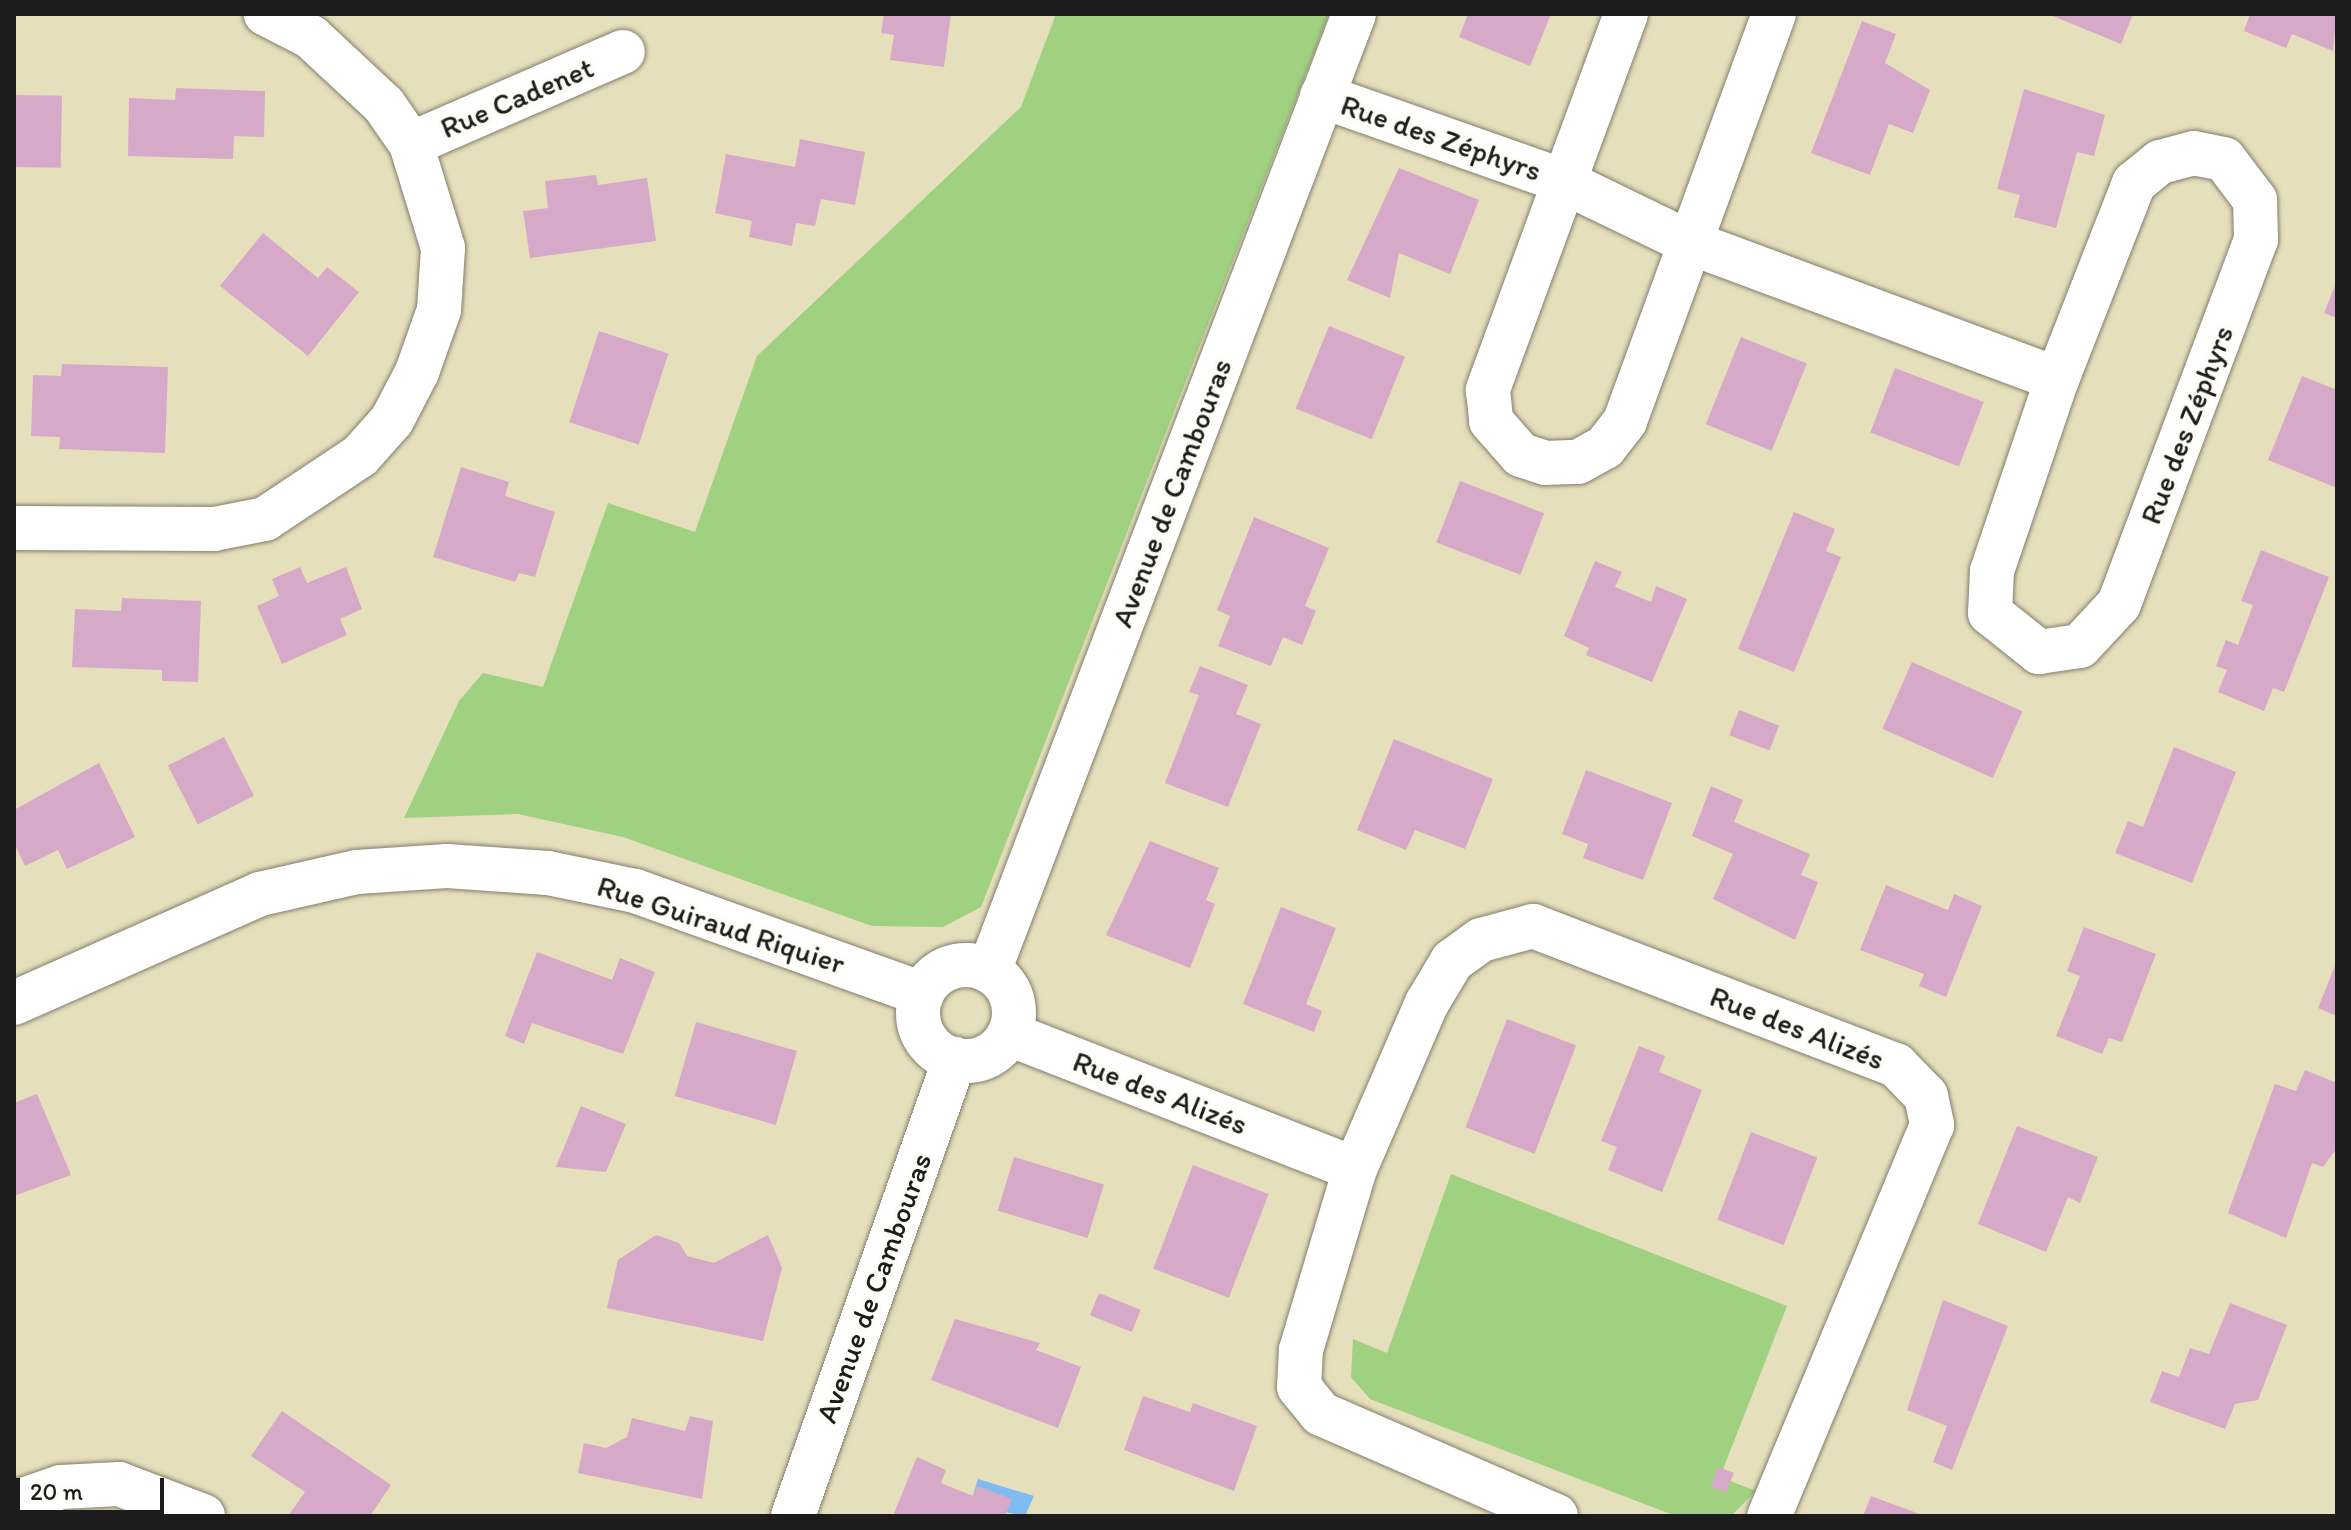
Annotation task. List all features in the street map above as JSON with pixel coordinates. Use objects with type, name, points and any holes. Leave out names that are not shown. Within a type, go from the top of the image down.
[{"type":"street","points":[[14,528],[214,529],[265,519],[360,456],[392,420],[439,310],[443,248],[411,144],[384,105],[322,47],[266,14]]},
{"type":"street","name":"Avenue de Cambouras","points":[[989,971],[1354,14]]},
{"type":"street","name":"Rue des Zéphyrs","points":[[1626,14],[1560,180],[1488,390],[1491,421],[1521,455],[1578,462],[1605,447],[1625,421],[1686,241],[1774,14]]},
{"type":"street","name":"Rue Cadenet","points":[[411,144],[623,52]]},
{"type":"street","name":"Rue des Zéphyrs","points":[[1322,96],[1560,180],[1686,241],[2057,379]]},
{"type":"street","name":"Rue des Zéphyrs","points":[[2194,153],[2224,159],[2255,200],[2251,254],[2119,604],[2080,646],[2039,652],[1990,613],[1992,571],[2057,379],[2134,183],[2160,162],[2194,153]]},
{"type":"street","name":"Rue Guiraud Riquier","points":[[14,1003],[260,894],[357,872],[447,866],[548,873],[635,891],[922,994]]},
{"type":"street","name":"Rue des Alizés","points":[[1556,1516],[1321,1414],[1299,1387],[1301,1350],[1355,1169],[1452,961],[1481,940],[1533,926],[1896,1065],[1926,1096],[1932,1125],[1769,1516]]},
{"type":"street","points":[[954,965],[989,971],[1013,1002],[1009,1034],[990,1054],[955,1059],[921,1030],[922,994],[954,965]]},
{"type":"street","name":"Rue des Alizés","points":[[1009,1034],[1355,1169]]},
{"type":"street","name":"Avenue de Cambouras","points":[[793,1516],[955,1059]]},
{"type":"street","points":[[14,1503],[61,1487],[119,1484],[203,1516]]},
{"type":"green space","points":[[1056,14],[1329,14],[981,907],[943,927],[872,926],[623,837],[518,814],[404,818],[459,701],[483,673],[543,687],[608,503],[695,532],[757,356],[1021,107]]},
{"type":"green space","points":[[1451,1174],[1787,1306],[1720,1477],[1756,1491],[1731,1516],[1676,1516],[1370,1399],[1351,1377],[1353,1339],[1387,1353]]},
{"type":"water","points":[[978,1479],[1034,1496],[1025,1516],[970,1505]]},
{"type":"building","points":[[884,14],[951,14],[944,67],[890,60],[894,35],[881,33]]},
{"type":"building","points":[[1468,14],[1551,14],[1530,66],[1459,37]]},
{"type":"building","points":[[2048,14],[2133,14],[2121,44]]},
{"type":"building","points":[[2250,14],[2337,14],[2333,51],[2292,34],[2286,48],[2244,31]]},
{"type":"building","points":[[1862,21],[1896,34],[1885,63],[1930,90],[1913,133],[1889,124],[1870,175],[1811,153]]},
{"type":"building","points":[[176,88],[265,91],[264,137],[234,136],[233,159],[128,156],[129,98],[175,100]]},
{"type":"building","points":[[2024,89],[2105,115],[2094,156],[2077,152],[2056,228],[2014,217],[2020,195],[1997,189]]},
{"type":"building","points":[[14,95],[62,96],[61,168],[14,167]]},
{"type":"building","points":[[800,139],[865,152],[855,205],[821,199],[815,226],[796,223],[792,246],[749,237],[752,221],[715,213],[726,154],[795,167]]},
{"type":"building","points":[[1399,168],[1479,200],[1450,274],[1399,253],[1390,298],[1347,280]]},
{"type":"building","points":[[596,175],[598,185],[647,178],[656,241],[530,258],[523,211],[548,208],[545,181]]},
{"type":"building","points":[[263,233],[318,278],[327,267],[359,292],[308,356],[220,286]]},
{"type":"building","points":[[2337,281],[2337,318],[2324,313]]},
{"type":"building","points":[[1329,326],[1405,357],[1372,439],[1296,409]]},
{"type":"building","points":[[599,331],[668,354],[639,445],[569,422]]},
{"type":"building","points":[[1741,337],[1807,364],[1772,451],[1706,424]]},
{"type":"building","points":[[62,364],[168,367],[165,453],[59,449],[60,437],[31,436],[33,375],[61,376]]},
{"type":"building","points":[[1895,368],[1984,402],[1959,466],[1870,432]]},
{"type":"building","points":[[2302,376],[2337,390],[2337,488],[2268,460]]},
{"type":"building","points":[[461,467],[509,482],[505,496],[555,512],[535,577],[519,573],[515,582],[433,557]]},
{"type":"building","points":[[1460,481],[1544,513],[1520,575],[1436,543]]},
{"type":"building","points":[[1794,512],[1835,529],[1826,551],[1841,557],[1794,672],[1738,649]]},
{"type":"building","points":[[1254,517],[1329,548],[1305,606],[1316,611],[1302,645],[1283,637],[1271,666],[1218,646],[1230,616],[1217,610]]},
{"type":"building","points":[[2261,550],[2329,577],[2284,692],[2273,688],[2264,711],[2218,692],[2227,670],[2216,666],[2226,640],[2238,645],[2253,605],[2241,601]]},
{"type":"building","points":[[1595,561],[1622,572],[1615,587],[1651,602],[1656,586],[1687,599],[1652,682],[1586,655],[1589,648],[1564,636]]},
{"type":"building","points":[[300,567],[307,583],[346,567],[362,609],[340,619],[347,635],[282,664],[257,606],[279,596],[272,579]]},
{"type":"building","points":[[122,598],[201,601],[198,682],[162,681],[162,670],[72,667],[75,609],[121,611]]},
{"type":"building","points":[[1912,662],[2023,711],[1993,778],[1882,729]]},
{"type":"building","points":[[1200,666],[1248,685],[1236,714],[1261,724],[1228,807],[1165,783],[1199,695],[1189,692]]},
{"type":"building","points":[[1739,710],[1779,725],[1769,751],[1729,735]]},
{"type":"building","points":[[224,737],[254,796],[198,824],[168,766]]},
{"type":"building","points":[[1394,739],[1493,779],[1465,849],[1415,830],[1406,850],[1357,830]]},
{"type":"building","points":[[2174,747],[2236,772],[2192,883],[2115,853],[2128,821],[2143,827]]},
{"type":"building","points":[[99,763],[135,837],[67,869],[58,850],[25,866],[14,843],[14,810]]},
{"type":"building","points":[[1586,770],[1672,803],[1643,880],[1583,858],[1588,844],[1562,834]]},
{"type":"building","points":[[1711,786],[1743,800],[1734,822],[1810,854],[1801,875],[1818,882],[1795,940],[1713,899],[1733,854],[1692,836]]},
{"type":"building","points":[[1150,841],[1219,868],[1206,900],[1215,904],[1190,968],[1106,935]]},
{"type":"building","points":[[1886,885],[1948,910],[1954,894],[1982,906],[1946,997],[1919,986],[1924,974],[1860,950]]},
{"type":"building","points":[[1281,907],[1336,928],[1306,1004],[1322,1011],[1314,1032],[1243,1004]]},
{"type":"building","points":[[2084,927],[2156,954],[2122,1042],[2109,1038],[2102,1054],[2056,1036],[2080,976],[2067,971]]},
{"type":"building","points":[[537,952],[612,980],[620,958],[655,972],[623,1054],[532,1023],[524,1044],[505,1036]]},
{"type":"building","points":[[2337,961],[2337,1016],[2318,1008]]},
{"type":"building","points":[[1507,1019],[1576,1046],[1535,1154],[1465,1127]]},
{"type":"building","points":[[696,1022],[797,1051],[776,1125],[675,1096]]},
{"type":"building","points":[[1639,1046],[1665,1056],[1659,1072],[1702,1090],[1662,1192],[1608,1170],[1617,1147],[1601,1141]]},
{"type":"building","points":[[2305,1070],[2337,1083],[2337,1148],[2323,1167],[2312,1163],[2286,1238],[2228,1213],[2275,1084],[2296,1091]]},
{"type":"building","points":[[37,1094],[71,1175],[14,1196],[14,1103]]},
{"type":"building","points":[[581,1106],[626,1124],[606,1172],[556,1167]]},
{"type":"building","points":[[2017,1126],[2098,1157],[2080,1203],[2068,1197],[2046,1252],[1978,1224]]},
{"type":"building","points":[[1751,1132],[1817,1157],[1784,1245],[1717,1220]]},
{"type":"building","points":[[1014,1157],[1104,1184],[1088,1238],[998,1211]]},
{"type":"building","points":[[1193,1165],[1269,1194],[1229,1298],[1153,1269]]},
{"type":"building","points":[[656,1235],[679,1243],[687,1256],[714,1263],[768,1235],[782,1268],[763,1341],[607,1308],[618,1260]]},
{"type":"building","points":[[1099,1293],[1141,1310],[1132,1332],[1090,1315]]},
{"type":"building","points":[[1943,1300],[2008,1326],[1952,1470],[1933,1462],[1947,1426],[1907,1410]]},
{"type":"building","points":[[2230,1303],[2287,1325],[2258,1400],[2235,1404],[2225,1429],[2150,1402],[2162,1371],[2179,1377],[2190,1348],[2209,1354]]},
{"type":"building","points":[[955,1319],[1040,1343],[1036,1350],[1081,1367],[1058,1428],[931,1380]]},
{"type":"building","points":[[1143,1396],[1190,1412],[1193,1403],[1257,1426],[1234,1491],[1124,1450]]},
{"type":"building","points":[[282,1411],[391,1485],[370,1516],[288,1516],[305,1492],[251,1456]]},
{"type":"building","points":[[690,1416],[713,1421],[702,1499],[578,1473],[584,1443],[606,1448],[627,1437],[632,1418],[685,1431]]},
{"type":"building","points":[[917,1457],[946,1470],[941,1483],[973,1496],[978,1486],[1012,1499],[1005,1516],[893,1516]]},
{"type":"building","points":[[1718,1467],[1734,1473],[1726,1493],[1710,1487]]},
{"type":"building","points":[[1871,1496],[1925,1516],[1863,1516]]}]
